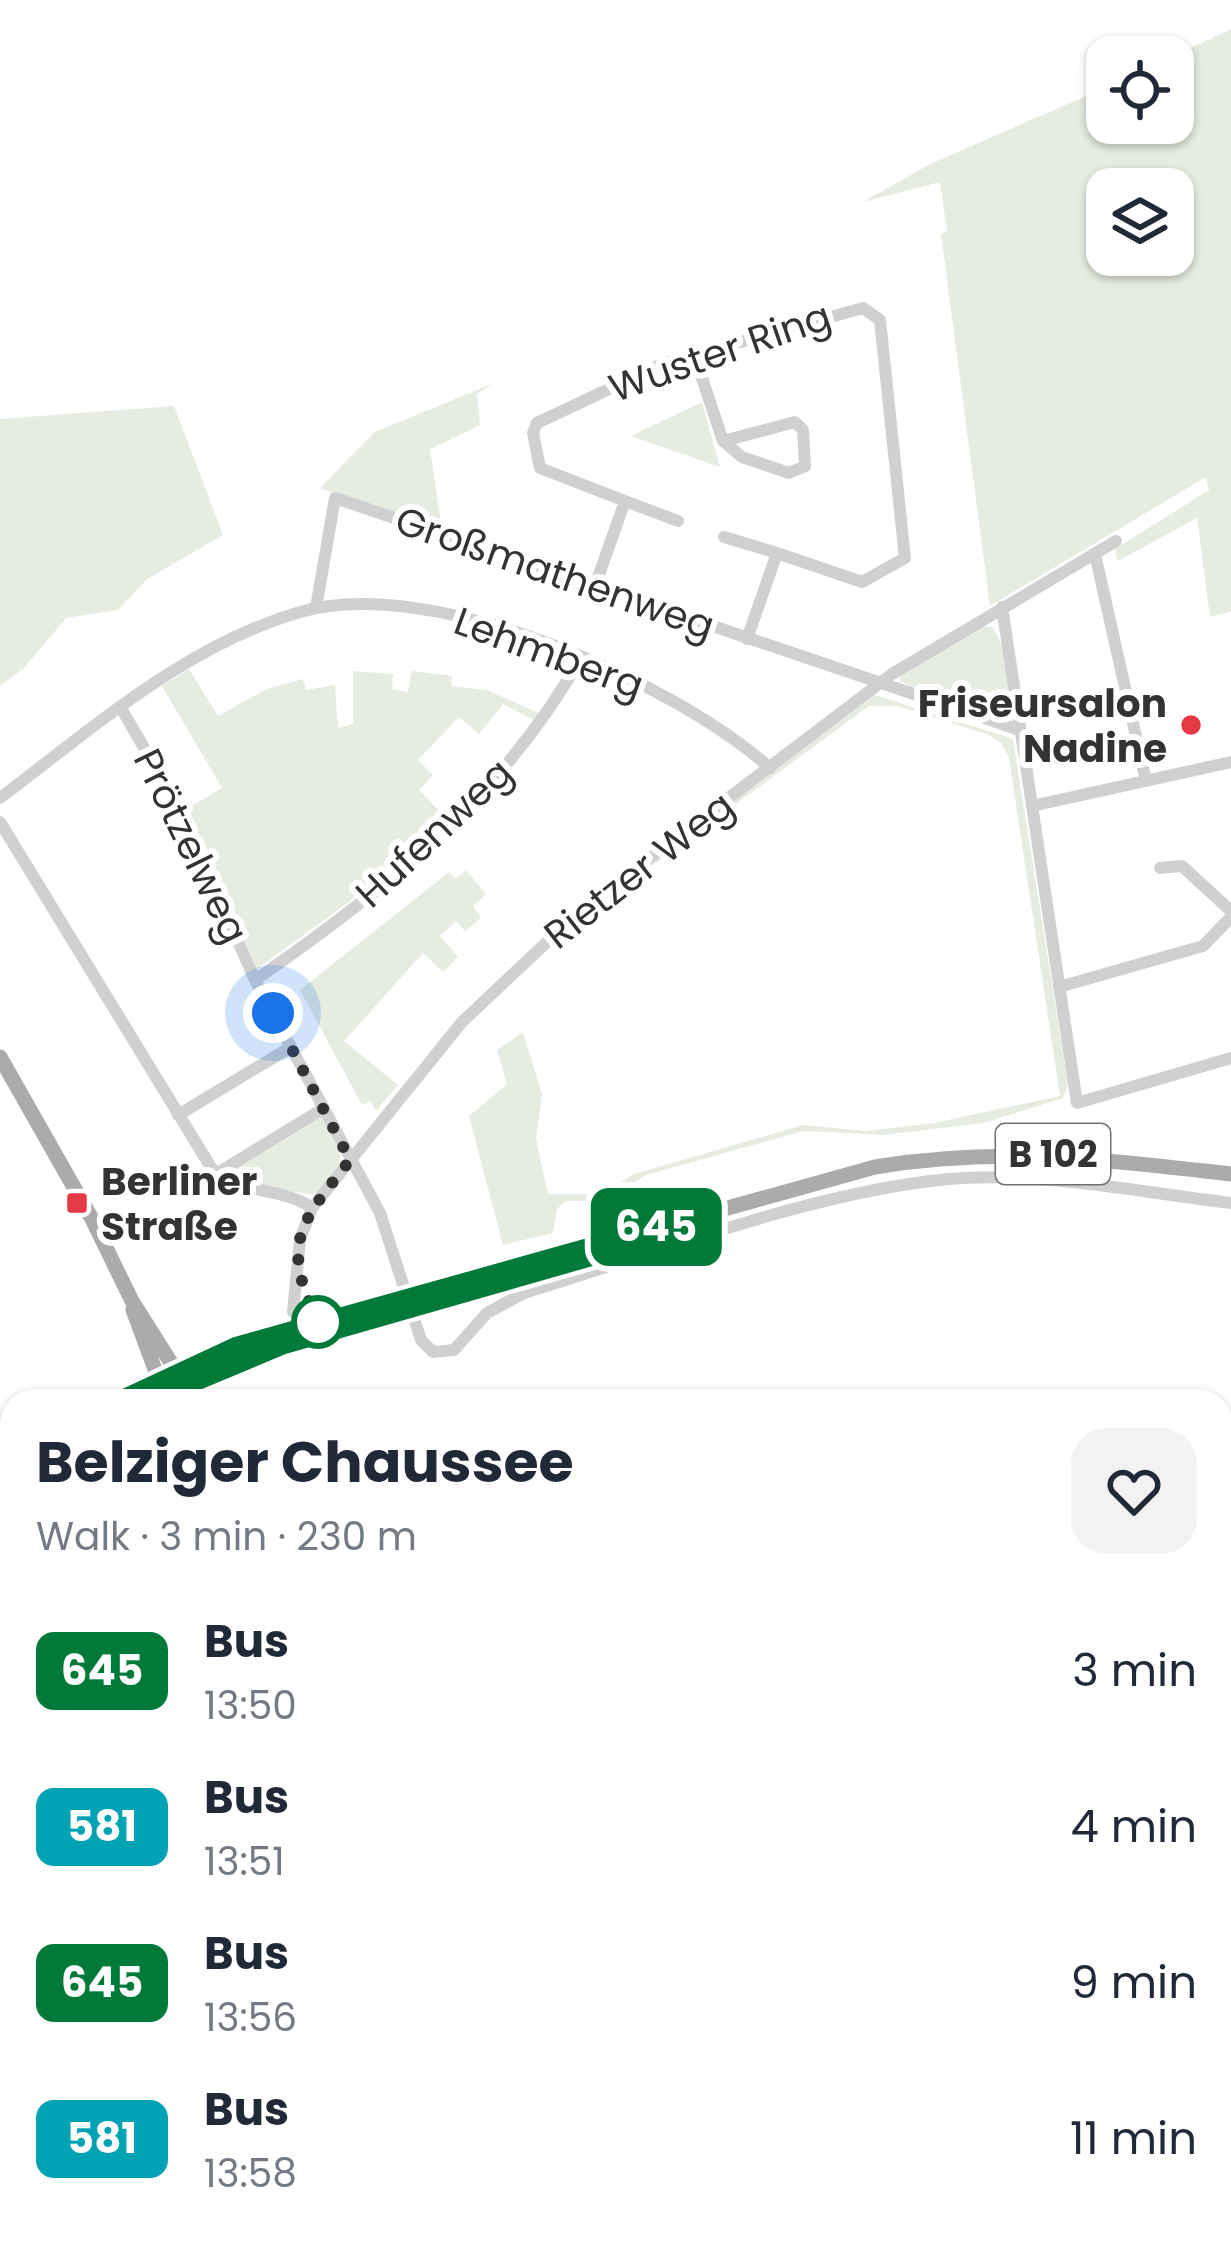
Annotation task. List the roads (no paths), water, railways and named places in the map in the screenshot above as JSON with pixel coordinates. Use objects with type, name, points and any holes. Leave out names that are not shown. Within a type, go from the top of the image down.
[{"type":"main road","points":[[0,1057],[177,1382]]},
{"type":"main road","name":"B 102","points":[[177,1382],[410,1303],[875,1167],[949,1156],[1029,1153],[1231,1174]]},
{"type":"main road","points":[[131,1301],[157,1379]]},
{"type":"main road","points":[[139,1389],[157,1379],[177,1382]]},
{"type":"main road","points":[[167,1389],[177,1382]]},
{"type":"street","name":"Wuster Ring","points":[[678,521],[540,469],[535,426],[649,369],[847,308],[863,308],[880,320],[905,558],[862,582],[724,537]]},
{"type":"street","points":[[694,354],[723,440],[742,457],[789,473],[805,466],[803,430],[795,422],[723,440]]},
{"type":"street","name":"Großmathenweg","points":[[316,608],[335,498],[1020,730]]},
{"type":"street","points":[[595,586],[625,501]]},
{"type":"street","name":"Rietzer Weg","points":[[293,1312],[300,1240],[312,1208],[443,1044],[505,980],[593,901],[880,684],[1116,541]]},
{"type":"street","points":[[747,639],[777,553]]},
{"type":"street","points":[[1095,554],[1146,781]]},
{"type":"street","name":"Lehmberg","points":[[0,798],[121,708],[224,643],[316,608],[446,615],[507,629],[581,657],[691,709],[770,768]]},
{"type":"street","points":[[1002,608],[1077,1103],[1231,1058]]},
{"type":"street","name":"Hufenweg","points":[[255,980],[347,914],[482,796],[535,736],[581,657]]},
{"type":"street","name":"Prötzelweg","points":[[121,708],[190,831],[255,980],[380,1213],[425,1346],[448,1353],[487,1312],[524,1293],[818,1206],[921,1183],[1027,1178],[1231,1204]]},
{"type":"street","points":[[1032,806],[1231,762]]},
{"type":"street","points":[[0,822],[216,1174],[237,1186],[296,1197],[312,1208]]},
{"type":"street","points":[[1059,987],[1203,946],[1231,914],[1182,866],[1160,868]]},
{"type":"street","points":[[178,1115],[291,1048]]},
{"type":"street","points":[[216,1174],[324,1108]]},
{"type":"place","name":"Friseursalon Nadine","points":[[1191,725]]},
{"type":"place","name":"Berliner Straße","points":[[77,1203]]}]
